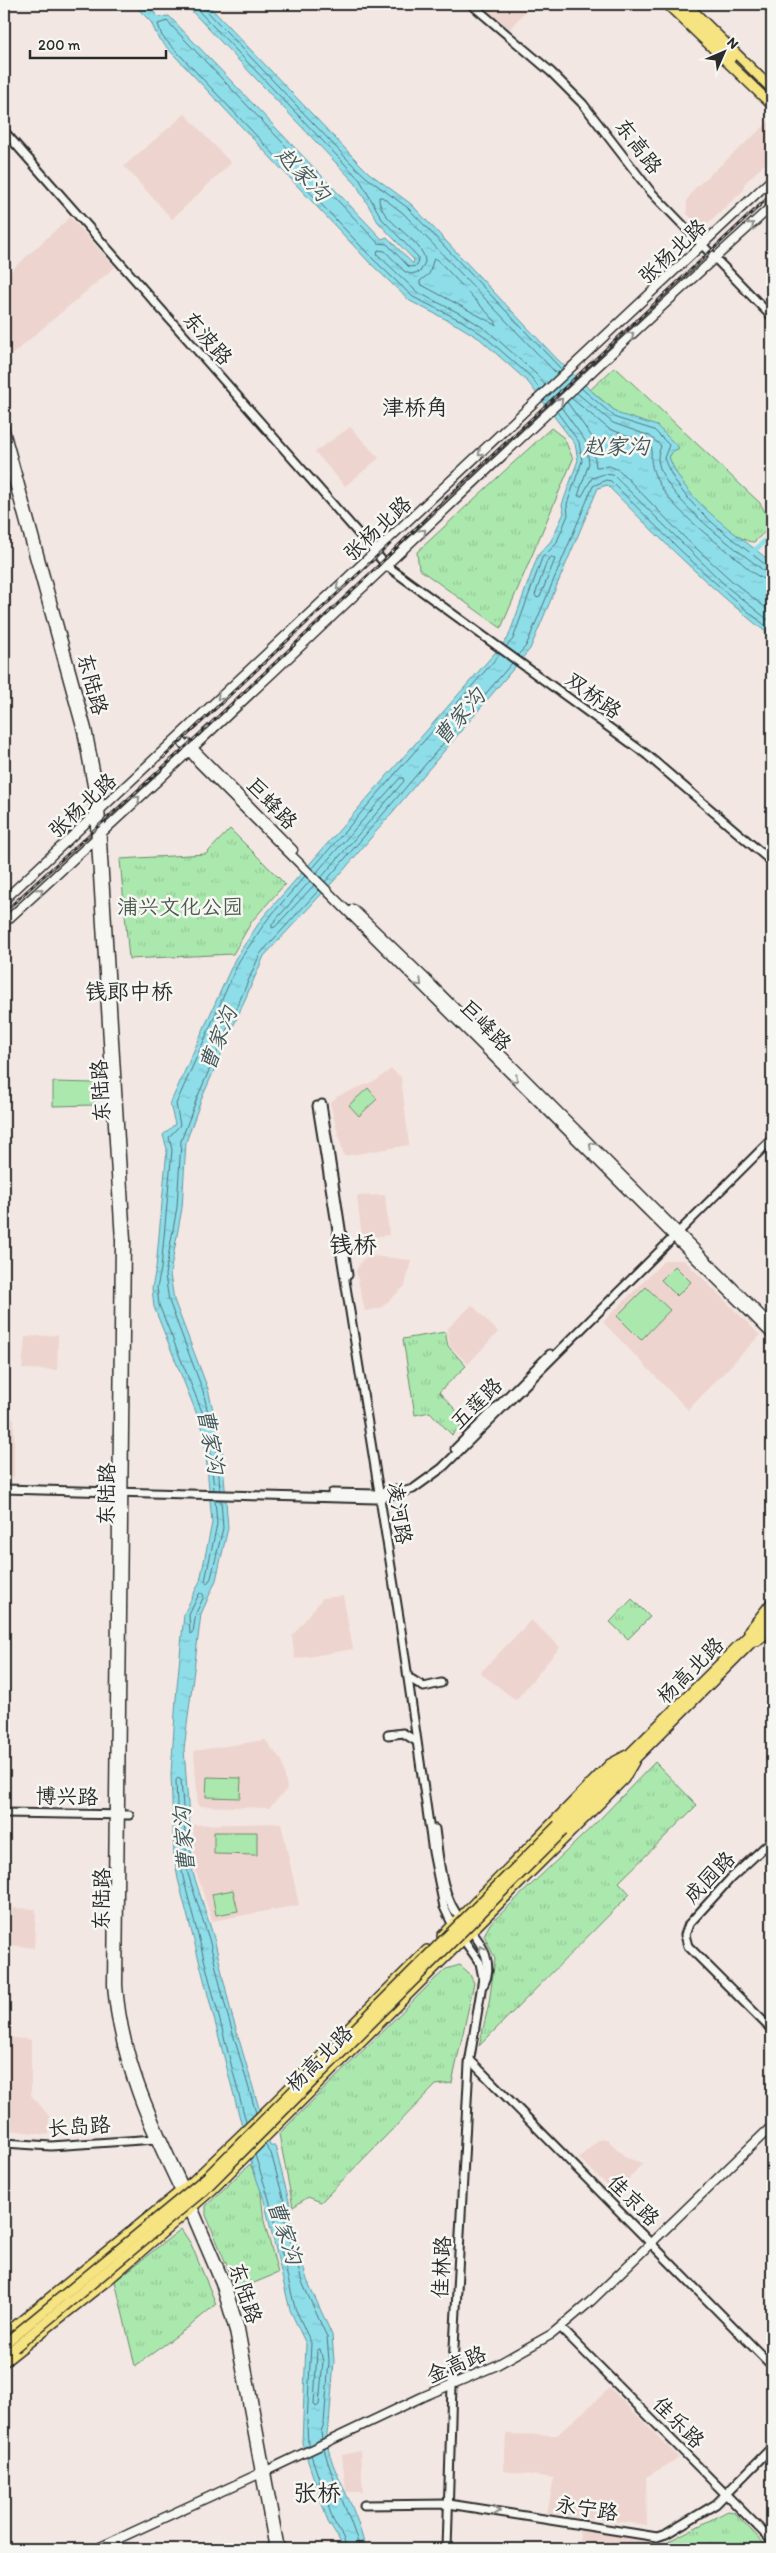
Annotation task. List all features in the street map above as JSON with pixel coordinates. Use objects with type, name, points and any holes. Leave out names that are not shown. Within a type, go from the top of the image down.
[{"type":"main road","points":[[667,4],[772,105]]},
{"type":"main road","points":[[676,4],[772,101]]},
{"type":"main road","points":[[686,4],[772,89]]},
{"type":"main road","name":"张杨北路","points":[[4,900],[375,554],[772,179]]},
{"type":"main road","name":"张杨北路","points":[[4,924],[387,566],[595,368],[772,206]]},
{"type":"main road","name":"东陆路","points":[[4,427],[87,729],[96,771],[126,1240],[112,1966],[115,2014],[131,2080],[156,2139],[191,2209],[230,2314],[280,2549]]},
{"type":"main road","name":"东陆路","points":[[4,447],[84,740],[98,814]]},
{"type":"main road","name":"巨峰路","points":[[178,738],[675,1233],[772,1326]]},
{"type":"main road","name":"巨峰路","points":[[675,1233],[772,1335]]},
{"type":"main road","points":[[740,1649],[772,1602]]},
{"type":"main road","name":"杨高北路","points":[[7,2342],[203,2191],[740,1649],[772,1612]]},
{"type":"main road","name":"杨高北路","points":[[740,1649],[772,1622]]},
{"type":"main road","points":[[740,1649],[771,1632]]},
{"type":"main road","name":"杨高北路","points":[[4,2356],[7,2342],[182,2190],[242,2135],[610,1764],[634,1755]]},
{"type":"main road","name":"杨高北路","points":[[4,2362],[109,2279],[191,2209],[624,1779],[634,1755]]},
{"type":"main road","name":"东陆路","points":[[116,1814],[117,1966],[122,2022],[140,2089],[182,2190]]},
{"type":"main road","name":"金高路","points":[[96,2549],[495,2366],[560,2328],[651,2244],[772,2126]]},
{"type":"main road","name":"东陆路","points":[[263,2472],[274,2549]]},
{"type":"street","name":"东高路","points":[[470,4],[512,38],[583,104],[651,192],[772,317]]},
{"type":"street","name":"东波路","points":[[4,131],[387,566]]},
{"type":"street","name":"双桥路","points":[[387,566],[647,755],[772,862]]},
{"type":"street","name":"凌河路","points":[[320,1105],[442,1875],[459,1917]]},
{"type":"street","name":"五莲路","points":[[675,1233],[772,1134]]},
{"type":"street","name":"五莲路","points":[[4,1489],[381,1496],[411,1485],[439,1465],[772,1139]]},
{"type":"street","name":"凌河路","points":[[381,1496],[437,1876],[444,1907],[452,1925]]},
{"type":"street","points":[[411,1678],[424,1687],[441,1683]]},
{"type":"street","points":[[388,1735],[396,1732],[404,1733],[416,1741]]},
{"type":"street","name":"博兴路","points":[[4,1813],[129,1815]]},
{"type":"street","name":"成园路","points":[[772,1840],[731,1878],[689,1924],[685,1935],[688,1946],[772,2030]]},
{"type":"street","name":"佳林路","points":[[459,1917],[482,1947],[487,1962],[488,1976],[482,1987]]},
{"type":"street","name":"佳林路","points":[[447,2549],[452,2385],[470,2062],[483,1970],[464,1939],[452,1925]]},
{"type":"street","name":"佳京路","points":[[470,2062],[772,2366]]},
{"type":"street","name":"长岛路","points":[[4,2143],[50,2146],[156,2139]]},
{"type":"street","name":"佳乐路","points":[[560,2328],[772,2541]]},
{"type":"street","name":"永宁路","points":[[364,2505],[449,2504],[661,2536],[708,2509],[726,2494],[772,2447]]},
{"type":"shaded area","points":[[479,4],[531,4],[510,29]]},
{"type":"shaded area","points":[[185,114],[231,163],[172,219],[124,166]]},
{"type":"shaded area","points":[[771,120],[772,157],[744,184],[744,190],[700,230],[687,213],[687,200],[695,188]]},
{"type":"shaded area","points":[[70,217],[115,267],[4,361],[4,277]]},
{"type":"shaded area","points":[[350,427],[379,458],[345,486],[315,452]]},
{"type":"shaded area","points":[[391,1069],[401,1077],[409,1145],[344,1156],[330,1103],[338,1096],[377,1080]]},
{"type":"shaded area","points":[[385,1195],[389,1235],[362,1238],[357,1196]]},
{"type":"shaded area","points":[[372,1256],[411,1260],[405,1286],[381,1308],[365,1311],[356,1271],[362,1260]]},
{"type":"shaded area","points":[[665,1260],[684,1260],[760,1335],[688,1410],[603,1322]]},
{"type":"shaded area","points":[[472,1305],[498,1332],[468,1364],[450,1346],[447,1329]]},
{"type":"shaded area","points":[[58,1335],[57,1370],[22,1369],[25,1337]]},
{"type":"shaded area","points":[[4,1417],[14,1418],[14,1477],[4,1477]]},
{"type":"shaded area","points":[[343,1596],[353,1649],[295,1659],[292,1636],[323,1598]]},
{"type":"shaded area","points":[[531,1620],[560,1647],[516,1700],[480,1673]]},
{"type":"shaded area","points":[[265,1740],[282,1761],[287,1789],[269,1808],[198,1806],[194,1751]]},
{"type":"shaded area","points":[[281,1823],[299,1905],[212,1921],[196,1871],[193,1825]]},
{"type":"shaded area","points":[[12,1908],[36,1909],[34,1948],[10,1945]]},
{"type":"shaded area","points":[[4,2037],[31,2040],[31,2095],[49,2116],[49,2135],[4,2129]]},
{"type":"shaded area","points":[[607,2139],[626,2158],[643,2163],[615,2193],[579,2158],[598,2140]]},
{"type":"shaded area","points":[[610,2388],[679,2458],[646,2477],[647,2525],[547,2513],[554,2478],[504,2471],[506,2434],[557,2435]]},
{"type":"shaded area","points":[[360,2451],[363,2492],[346,2492],[342,2455]]},
{"type":"shaded area","points":[[579,2529],[654,2543],[655,2549],[581,2549]]},
{"type":"green space","points":[[615,367],[760,503],[772,525],[754,542],[746,540],[726,528],[695,500],[682,485],[669,457],[673,451],[679,448],[619,414],[590,390]]},
{"type":"green space","points":[[551,428],[564,438],[573,459],[501,628],[419,569],[417,552]]},
{"type":"green space","name":"浦兴文化公园","points":[[230,829],[285,884],[252,921],[233,954],[129,959],[120,859],[206,854]]},
{"type":"green space","points":[[53,1082],[94,1083],[95,1105],[53,1106]]},
{"type":"green space","points":[[368,1088],[377,1099],[359,1116],[349,1105]]},
{"type":"green space","points":[[675,1266],[691,1282],[677,1296],[661,1280]]},
{"type":"green space","points":[[646,1287],[670,1310],[641,1340],[617,1316]]},
{"type":"green space","points":[[445,1332],[448,1346],[466,1366],[439,1392],[466,1421],[452,1435],[430,1412],[415,1415],[403,1339]]},
{"type":"green space","points":[[632,1599],[650,1617],[628,1639],[610,1622]]},
{"type":"green space","points":[[655,1762],[697,1805],[619,1882],[630,1894],[479,2046],[489,2003],[495,1959],[484,1935],[490,1924],[599,1820]]},
{"type":"green space","points":[[207,1777],[241,1778],[240,1798],[206,1797]]},
{"type":"green space","points":[[214,1832],[257,1832],[257,1855],[214,1854]]},
{"type":"green space","points":[[233,1890],[238,1911],[216,1915],[212,1894]]},
{"type":"green space","points":[[460,1965],[469,1973],[474,1983],[452,2083],[436,2085],[321,2202],[308,2197],[293,2207],[279,2134],[435,1979],[446,1969]]},
{"type":"green space","points":[[250,2164],[260,2185],[264,2221],[278,2273],[237,2290],[206,2215],[206,2206]]},
{"type":"green space","points":[[181,2229],[191,2244],[216,2304],[190,2326],[135,2366],[115,2281]]},
{"type":"green space","points":[[728,2511],[734,2512],[769,2549],[670,2549],[669,2541]]},
{"type":"water","points":[[133,4],[146,4],[159,17],[169,16],[382,239],[387,237],[413,264],[414,260],[378,222],[356,184],[185,4],[207,4],[369,173],[411,204],[557,359],[619,414],[657,426],[679,448],[673,451],[669,457],[687,489],[713,516],[772,563],[772,637],[687,564],[607,485],[598,488],[530,649],[342,872],[264,956],[201,1100],[186,1142],[182,1208],[170,1274],[174,1300],[208,1389],[222,1449],[228,1528],[216,1580],[201,1614],[184,1749],[193,1873],[214,1938],[231,2012],[270,2146],[275,2146],[290,2205],[290,2219],[307,2280],[332,2335],[334,2361],[327,2434],[328,2445],[330,2457],[356,2517],[366,2549],[342,2549],[340,2541],[328,2522],[302,2443],[306,2344],[290,2310],[264,2200],[253,2169],[178,1879],[174,1855],[171,1774],[184,1614],[200,1581],[212,1523],[204,1432],[154,1307],[152,1288],[156,1268],[167,1149],[163,1135],[175,1124],[170,1104],[235,959],[263,917],[508,638],[538,555],[551,541],[564,513],[562,505],[578,460],[575,444],[528,382],[480,339],[410,301],[369,262],[158,38],[151,22]]},
{"type":"waterway","points":[[751,554],[772,534]]},
{"type":"railway","points":[[4,912],[193,740],[379,565],[438,506],[772,194]]},
{"type":"railway","points":[[163,758],[390,544]]},
{"type":"district","name":"津桥角","points":[[415,407]]},
{"type":"district","name":"钱郎中桥","points":[[129,991]]},
{"type":"district","name":"钱桥","points":[[353,1244]]},
{"type":"district","name":"张桥","points":[[317,2492]]},
{"type":"water label","name":"赵家沟","points":[[303,174]]},
{"type":"water label","name":"赵家沟","points":[[616,446]]},
{"type":"water label","name":"曹家沟","points":[[459,717]]},
{"type":"water label","name":"曹家沟","points":[[218,1039]]},
{"type":"water label","name":"曹家沟","points":[[211,1441]]},
{"type":"water label","name":"曹家沟","points":[[184,1840]]},
{"type":"water label","name":"曹家沟","points":[[285,2232]]}]
